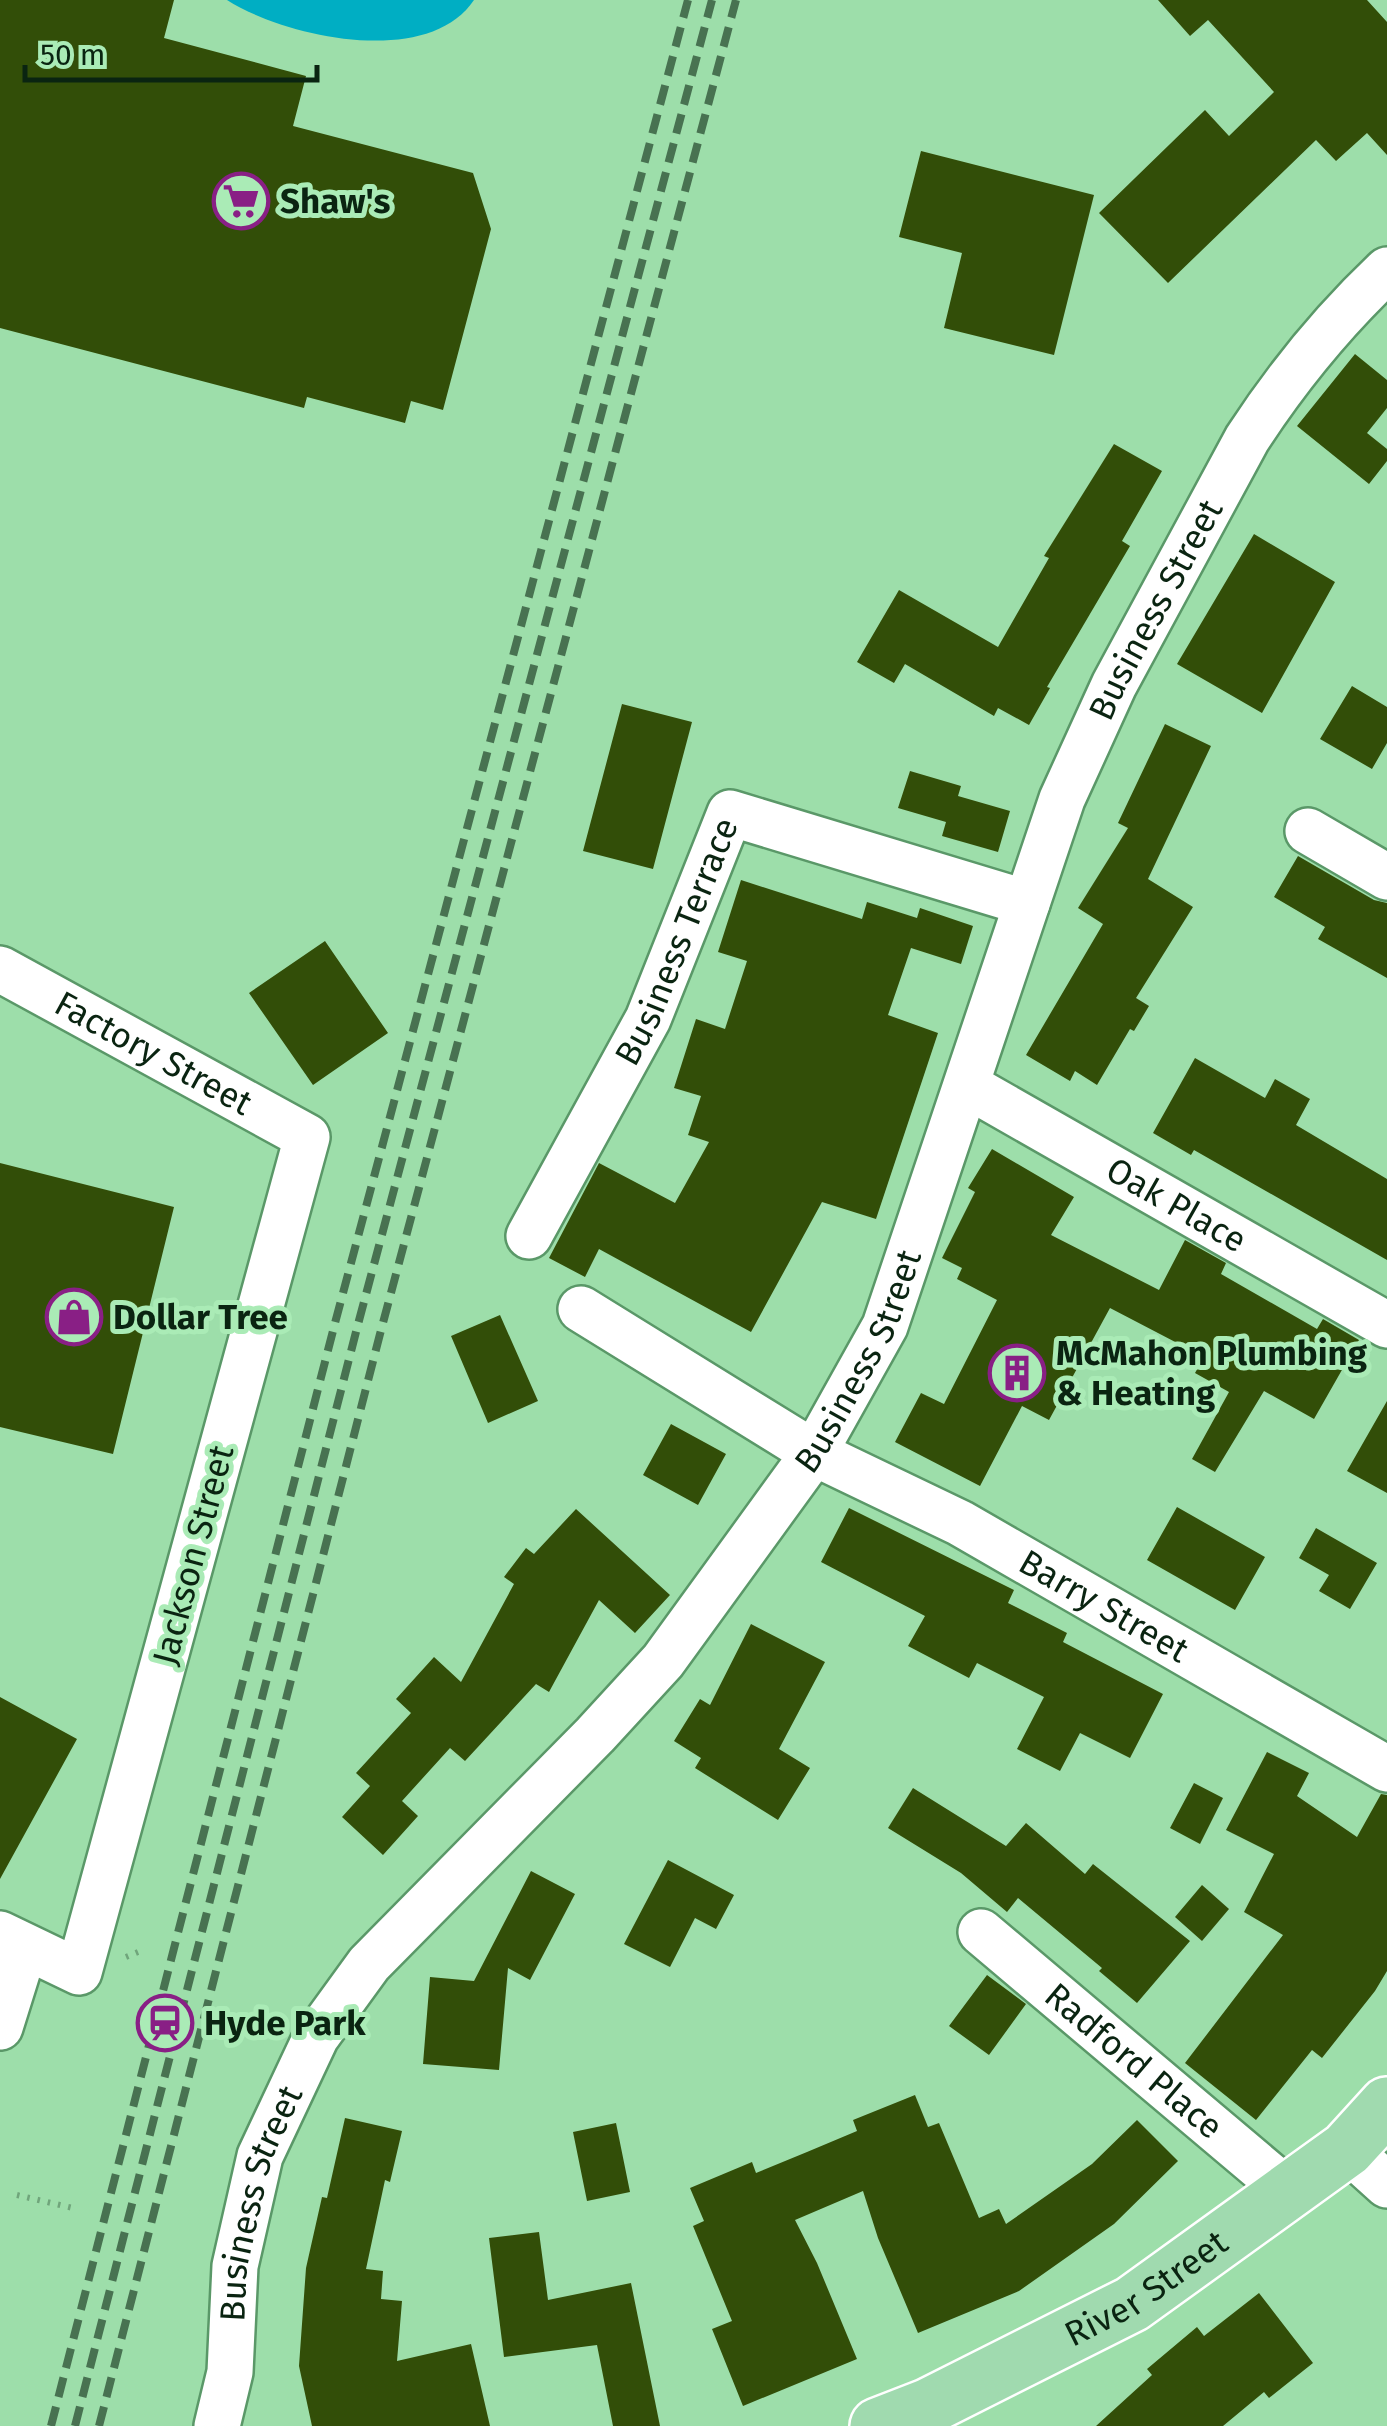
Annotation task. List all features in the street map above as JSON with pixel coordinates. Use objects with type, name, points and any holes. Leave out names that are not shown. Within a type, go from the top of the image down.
[{"type":"main road","name":"River Street","points":[[916,2420],[1132,2304],[1347,2148],[1387,2105]]},
{"type":"street","name":"Business Street","points":[[217,2426],[230,2372],[235,2266],[260,2156],[316,2037],[370,1964],[663,1661],[814,1453],[886,1326],[1062,799],[1086,740],[1248,438],[1278,391],[1318,341],[1387,270]]},
{"type":"street","name":"Business Terrace","points":[[529,1236],[648,1019],[730,813],[1028,903]]},
{"type":"street","points":[[1308,832],[1387,877]]},
{"type":"street","name":"Factory Street","points":[[0,969],[307,1137]]},
{"type":"street","name":"Oak Place","points":[[968,1086],[1387,1325]]},
{"type":"street","name":"Jackson Street","points":[[12,1940],[79,1972],[307,1137]]},
{"type":"street","points":[[581,1309],[814,1453]]},
{"type":"street","name":"Barry Street","points":[[814,1453],[960,1523],[1387,1769]]},
{"type":"street","name":"Radford Place","points":[[981,1932],[1288,2191]]},
{"type":"street","points":[[0,2026],[12,1940]]},
{"type":"street","points":[[1347,2148],[1387,2184]]},
{"type":"street","name":"Business Street","points":[[230,2372],[246,2426]]},
{"type":"path","points":[[17,2195],[77,2209]]},
{"type":"water","points":[[227,0],[474,0],[453,21],[424,34],[391,40],[355,40],[284,25]]},
{"type":"building","name":"Shaw's","points":[[0,0],[174,0],[164,38],[306,76],[293,126],[473,173],[491,229],[443,410],[411,401],[405,423],[307,397],[304,408],[0,328]]},
{"type":"building","points":[[1158,0],[1367,0],[1387,22],[1387,155],[1367,133],[1336,161],[1316,140],[1168,283],[1099,213],[1205,110],[1229,136],[1274,92],[1208,20],[1190,36]]},
{"type":"building","points":[[921,151],[1094,195],[1054,355],[944,328],[962,253],[899,237]]},
{"type":"building","points":[[1355,354],[1387,380],[1387,408],[1367,433],[1387,449],[1387,461],[1369,484],[1297,426]]},
{"type":"building","points":[[1114,444],[1162,471],[1122,541],[1130,546],[1029,725],[998,708],[994,716],[905,664],[894,683],[857,662],[899,590],[998,647],[1049,558],[1044,556]]},
{"type":"building","points":[[1254,534],[1335,582],[1262,713],[1177,664]]},
{"type":"building","points":[[1352,686],[1387,707],[1387,743],[1372,769],[1320,739]]},
{"type":"building","points":[[622,704],[692,722],[653,869],[583,851]]},
{"type":"building","points":[[1165,724],[1211,746],[1148,879],[1193,907],[1136,998],[1149,1006],[1134,1031],[1130,1029],[1097,1085],[1075,1071],[1070,1081],[1026,1055],[1103,924],[1078,908],[1128,828],[1118,823]]},
{"type":"building","points":[[910,771],[961,786],[958,796],[1010,811],[998,852],[942,836],[946,822],[898,808]]},
{"type":"building","points":[[1298,856],[1374,900],[1387,903],[1387,978],[1318,939],[1325,927],[1274,897]]},
{"type":"building","points":[[741,880],[862,919],[867,902],[917,918],[920,908],[973,926],[961,964],[911,948],[888,1015],[938,1033],[876,1219],[822,1202],[751,1332],[599,1249],[585,1277],[549,1258],[599,1163],[675,1203],[709,1142],[688,1135],[701,1096],[674,1088],[696,1019],[725,1029],[747,961],[718,952]]},
{"type":"building","points":[[325,941],[388,1033],[313,1085],[249,993]]},
{"type":"building","points":[[1195,1058],[1265,1098],[1275,1079],[1310,1099],[1296,1125],[1387,1179],[1387,1260],[1194,1150],[1191,1155],[1153,1133]]},
{"type":"building","points":[[992,1149],[1074,1197],[1051,1235],[1159,1290],[1185,1240],[1226,1263],[1221,1274],[1317,1329],[1323,1319],[1359,1340],[1314,1419],[1264,1391],[1215,1472],[1192,1459],[1229,1392],[1195,1373],[1204,1357],[1110,1308],[1049,1420],[1022,1406],[980,1486],[895,1442],[921,1393],[944,1404],[997,1300],[957,1279],[962,1268],[942,1258],[975,1192],[968,1188]]},
{"type":"building","name":"Dollar Tree","points":[[0,1163],[174,1207],[113,1454],[0,1427]]},
{"type":"building","points":[[500,1315],[538,1401],[488,1423],[451,1336]]},
{"type":"building","points":[[1387,1401],[1387,1493],[1347,1471]]},
{"type":"building","points":[[671,1424],[726,1454],[698,1505],[643,1475]]},
{"type":"building","points":[[1177,1507],[1265,1557],[1235,1610],[1147,1560]]},
{"type":"building","points":[[849,1508],[1014,1590],[1008,1603],[1067,1633],[1063,1642],[1163,1694],[1130,1758],[1080,1733],[1060,1771],[1017,1749],[1044,1697],[977,1663],[969,1678],[908,1646],[925,1616],[821,1562]]},
{"type":"building","points":[[576,1509],[670,1595],[635,1633],[599,1600],[549,1692],[536,1684],[465,1761],[450,1748],[402,1801],[418,1816],[383,1855],[342,1817],[370,1786],[356,1773],[411,1713],[396,1699],[434,1657],[461,1682],[514,1584],[504,1577],[526,1548],[534,1554]]},
{"type":"building","points":[[1316,1528],[1377,1563],[1350,1609],[1319,1591],[1329,1575],[1299,1558]]},
{"type":"building","points":[[751,1624],[825,1662],[779,1749],[810,1768],[778,1820],[695,1768],[701,1758],[674,1741],[700,1699],[710,1705]]},
{"type":"building","points":[[0,1697],[77,1739],[0,1879]]},
{"type":"building","points":[[1267,1752],[1309,1773],[1297,1796],[1357,1837],[1381,1794],[1387,1795],[1387,1971],[1322,2058],[1312,2050],[1256,2120],[1185,2063],[1283,1935],[1244,1912],[1274,1854],[1226,1830]]},
{"type":"building","points":[[1194,1783],[1223,1798],[1200,1844],[1170,1828]]},
{"type":"building","points":[[913,1788],[1006,1846],[1026,1823],[1085,1874],[1093,1864],[1190,1941],[1137,2003],[1099,1971],[1102,1968],[1018,1898],[1007,1912],[961,1873],[888,1828]]},
{"type":"building","points":[[668,1860],[734,1895],[716,1929],[695,1918],[670,1967],[624,1944]]},
{"type":"building","points":[[531,1871],[575,1894],[530,1980],[508,1968],[499,2070],[423,2064],[430,1977],[474,1981]]},
{"type":"building","points":[[1202,1885],[1229,1909],[1202,1941],[1175,1917]]},
{"type":"building","points":[[987,1975],[1026,2004],[989,2055],[949,2026]]},
{"type":"building","points":[[915,2095],[928,2127],[939,2123],[979,2218],[999,2209],[1006,2224],[1092,2164],[1137,2120],[1178,2161],[1114,2224],[1019,2291],[918,2333],[863,2191],[795,2220],[857,2359],[743,2406],[712,2329],[732,2321],[693,2226],[704,2221],[690,2188],[752,2162],[756,2173],[807,2152],[857,2131],[853,2120]]},
{"type":"building","points":[[345,2118],[402,2131],[390,2182],[385,2180],[366,2269],[383,2271],[381,2299],[402,2301],[397,2361],[471,2344],[490,2426],[312,2426],[299,2366],[306,2268]]},
{"type":"building","points":[[616,2123],[630,2192],[587,2201],[573,2132]]},
{"type":"building","points":[[539,2232],[548,2300],[631,2283],[660,2426],[613,2426],[597,2345],[504,2357],[489,2238]]},
{"type":"building","points":[[1259,2293],[1313,2363],[1269,2398],[1264,2392],[1223,2426],[1096,2426],[1152,2375],[1147,2369],[1197,2327],[1204,2336]]},
{"type":"railway","points":[[51,2426],[335,1323],[688,0]]},
{"type":"railway","points":[[75,2426],[357,1328],[712,0]]},
{"type":"railway","points":[[99,2426],[380,1334],[736,0]]},
{"type":"place","name":"Shaw's","points":[[241,201]]},
{"type":"place","name":"Dollar Tree","points":[[74,1317]]},
{"type":"place","name":"McMahon Plumbing & Heating","points":[[1017,1373]]},
{"type":"place","name":"Hyde Park","points":[[165,2023]]}]
